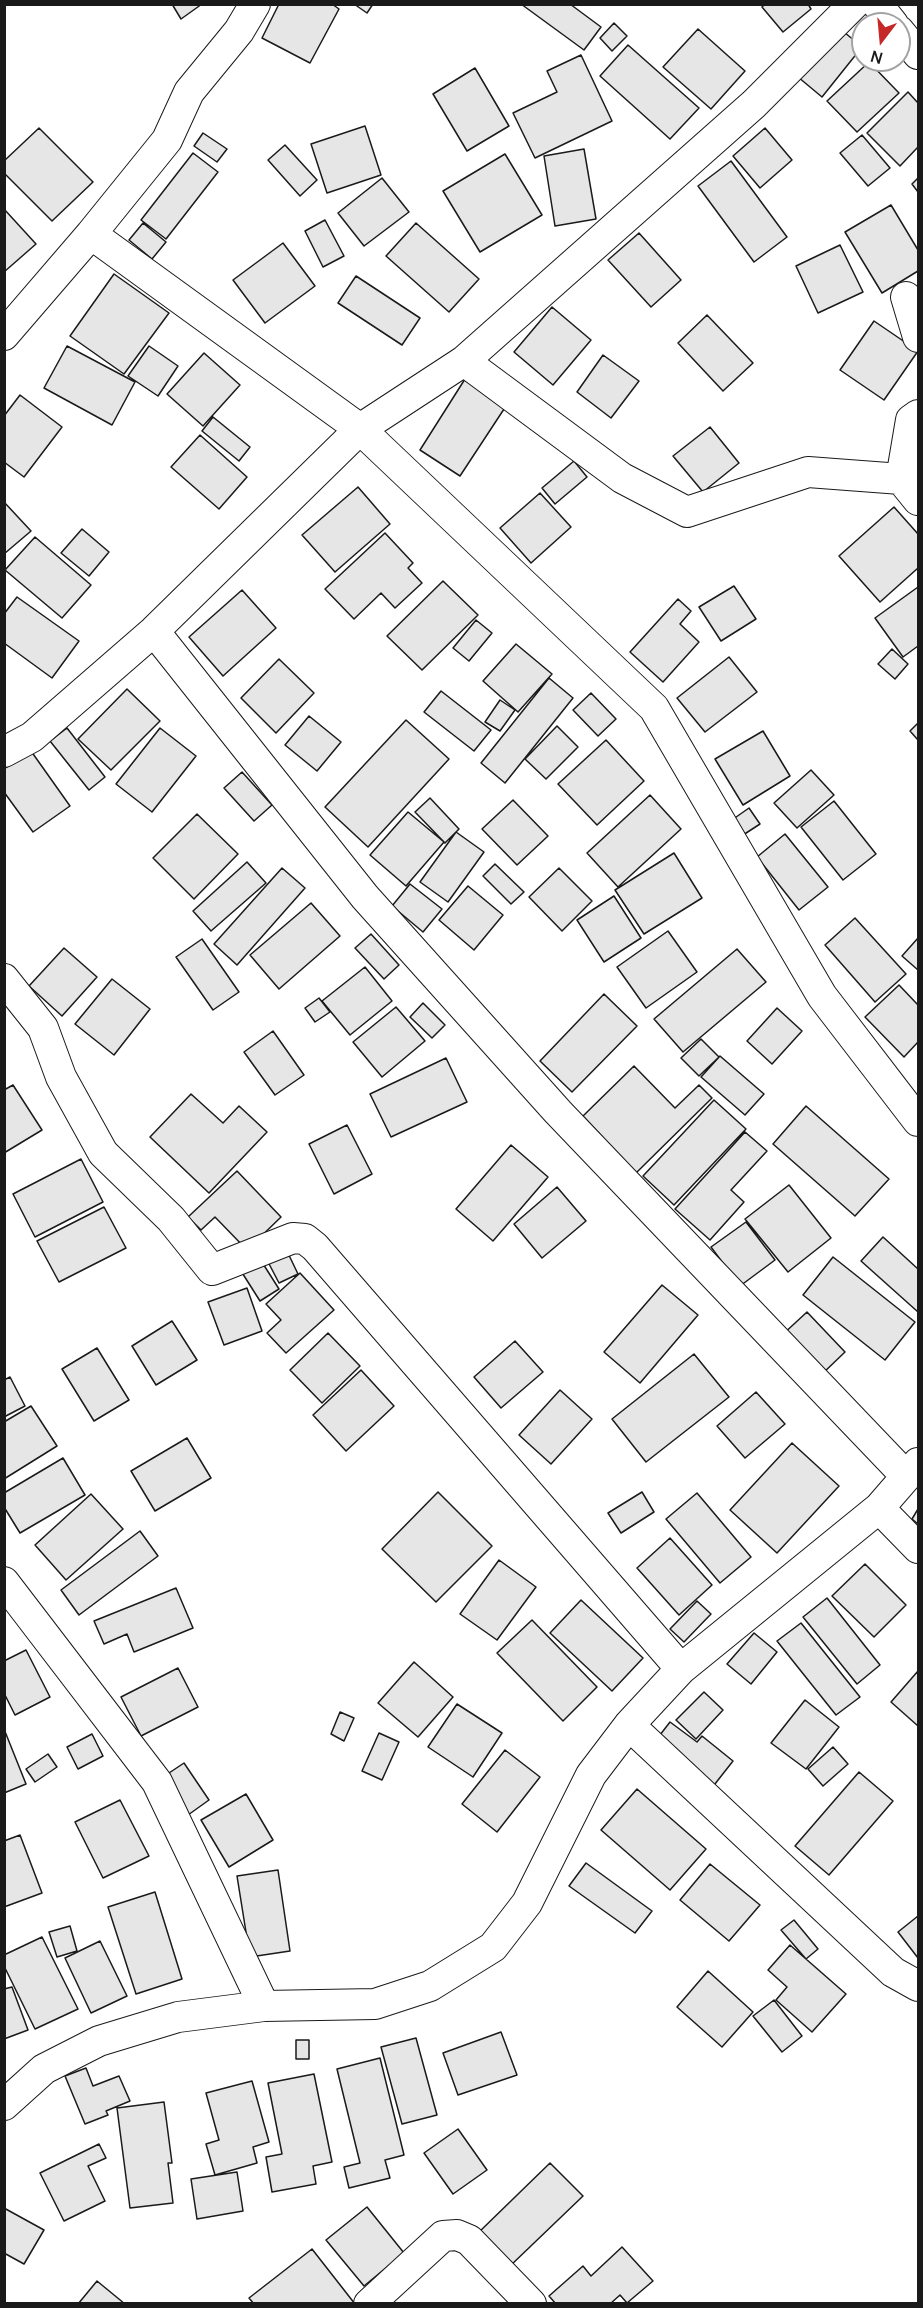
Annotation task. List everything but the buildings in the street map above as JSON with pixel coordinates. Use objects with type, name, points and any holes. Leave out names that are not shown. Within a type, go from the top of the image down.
[{"type":"street","points":[[4,335],[91,234],[167,140],[189,92],[239,31],[255,4]]},
{"type":"street","points":[[4,752],[32,737],[154,631],[360,429],[464,361],[754,104],[854,4]]},
{"type":"street","points":[[91,234],[360,429],[654,708],[822,996],[918,1121]]},
{"type":"street","points":[[906,297],[918,337]]},
{"type":"street","points":[[464,361],[622,478],[687,512],[808,472],[910,490],[911,420],[918,415]]},
{"type":"street","points":[[4,2105],[44,2069],[99,2041],[177,2017],[264,2006],[375,2004],[429,1986],[493,1947],[527,1903],[591,1775],[629,1725],[681,1669],[879,1508],[912,1470],[558,1112],[364,897],[154,631]]},
{"type":"street","points":[[4,979],[43,1028],[61,1077],[104,1153],[171,1219],[212,1270],[293,1238],[305,1239],[315,1247],[681,1669]]},
{"type":"street","points":[[879,1508],[918,1548]]},
{"type":"street","points":[[4,1582],[157,1782],[264,2006]]},
{"type":"street","points":[[629,1725],[893,1972],[918,1986]]},
{"type":"street","points":[[369,2304],[444,2236],[457,2235],[469,2240],[531,2304]]}]
